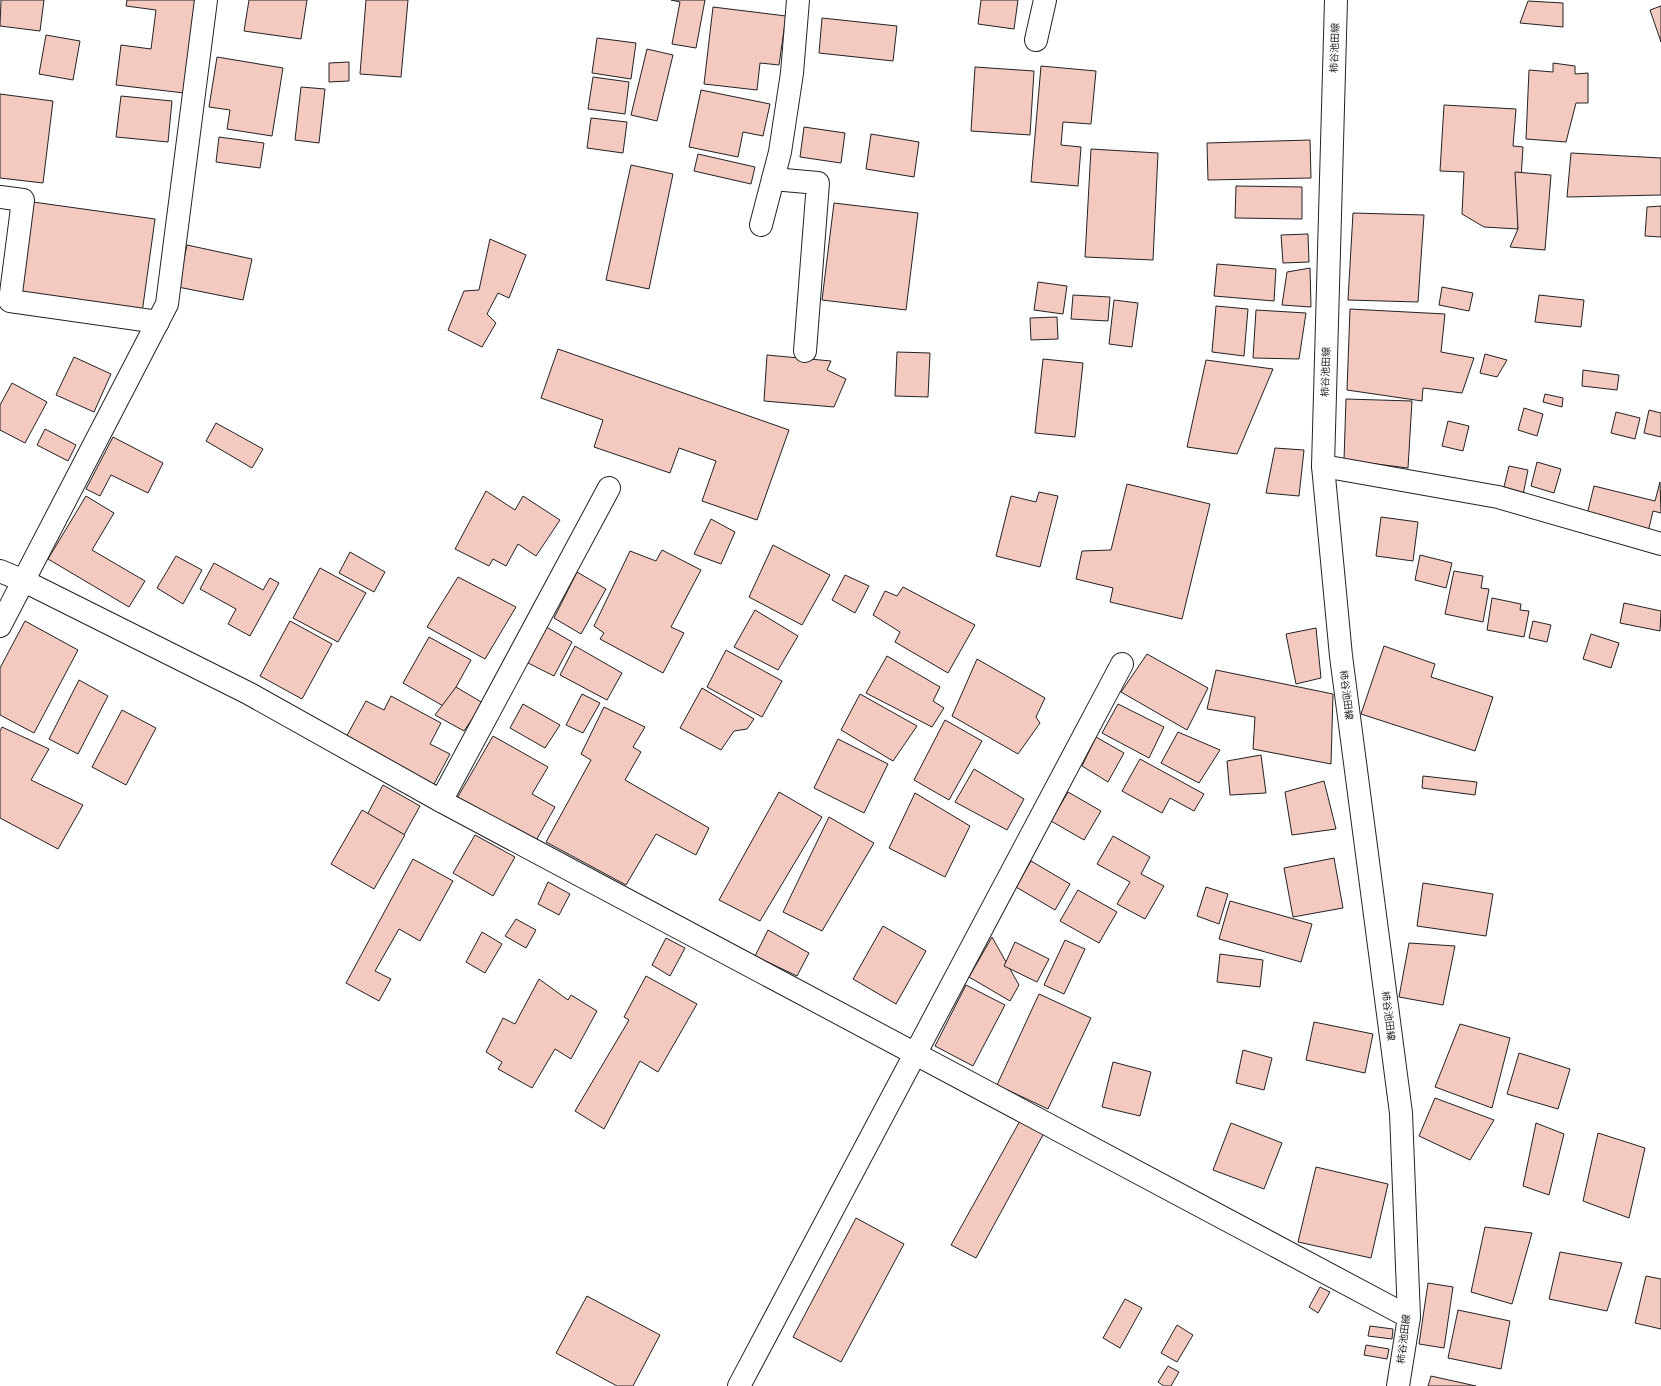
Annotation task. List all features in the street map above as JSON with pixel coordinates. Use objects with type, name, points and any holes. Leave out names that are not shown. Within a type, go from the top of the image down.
[{"type":"street","points":[[0,626],[167,304],[206,0]]},
{"type":"street","points":[[761,225],[780,152],[792,73],[798,0]]},
{"type":"street","points":[[1036,40],[1045,0]]},
{"type":"street","name":"柿谷池田線","points":[[1336,0],[1323,466],[1341,656],[1401,1113],[1409,1317],[1398,1386]]},
{"type":"street","points":[[773,178],[818,183],[806,350]]},
{"type":"street","points":[[0,197],[23,200],[10,301],[158,322]]},
{"type":"street","points":[[1323,466],[1498,497],[1661,544]]},
{"type":"street","points":[[441,801],[609,488]]},
{"type":"street","points":[[0,571],[24,581],[248,693],[441,801],[1409,1317]]},
{"type":"street","points":[[739,1386],[1122,664]]},
{"type":"building","points":[[1,0],[44,0],[40,31],[0,26]]},
{"type":"building","points":[[127,0],[195,0],[184,93],[116,85],[121,45],[151,49],[156,10],[126,6]]},
{"type":"building","points":[[249,0],[307,0],[301,39],[244,31]]},
{"type":"building","points":[[366,0],[408,0],[401,77],[360,74]]},
{"type":"building","points":[[671,0],[705,0],[696,48],[672,44],[680,2]]},
{"type":"building","points":[[981,0],[1018,0],[1014,29],[978,24]]},
{"type":"building","points":[[1528,1],[1563,3],[1563,27],[1520,23]]},
{"type":"building","points":[[1661,6],[1661,42],[1650,10]]},
{"type":"building","points":[[713,7],[786,16],[779,65],[760,63],[757,90],[704,84]]},
{"type":"building","points":[[822,18],[897,26],[893,61],[819,53]]},
{"type":"building","points":[[46,35],[80,41],[73,80],[39,74]]},
{"type":"building","points":[[597,38],[636,43],[631,79],[592,73]]},
{"type":"building","points":[[647,49],[673,55],[657,121],[631,115]]},
{"type":"building","points":[[217,57],[283,68],[272,136],[227,129],[230,110],[209,107]]},
{"type":"building","points":[[349,62],[349,81],[329,82],[329,63]]},
{"type":"building","points":[[1553,63],[1575,66],[1575,74],[1588,73],[1588,103],[1576,103],[1566,142],[1526,139],[1529,70],[1553,72]]},
{"type":"building","points":[[1041,66],[1096,71],[1091,124],[1063,122],[1061,145],[1081,147],[1078,186],[1031,182]]},
{"type":"building","points":[[975,67],[1034,71],[1030,135],[971,131]]},
{"type":"building","points":[[593,77],[629,82],[625,114],[588,109]]},
{"type":"building","points":[[301,87],[325,89],[319,143],[295,140]]},
{"type":"building","points":[[701,90],[770,104],[763,136],[743,132],[738,157],[689,147]]},
{"type":"building","points":[[0,94],[53,101],[43,183],[0,178]]},
{"type":"building","points":[[121,96],[172,101],[168,142],[116,137]]},
{"type":"building","points":[[1444,105],[1516,109],[1513,146],[1523,147],[1518,229],[1484,227],[1462,214],[1464,172],[1440,171]]},
{"type":"building","points":[[591,118],[627,122],[623,153],[587,148]]},
{"type":"building","points":[[804,127],[845,133],[841,163],[800,157]]},
{"type":"building","points":[[871,134],[919,142],[914,177],[866,169]]},
{"type":"building","points":[[219,137],[264,143],[260,168],[216,162]]},
{"type":"building","points":[[1310,140],[1311,178],[1208,180],[1207,143]]},
{"type":"building","points":[[1091,149],[1158,153],[1153,260],[1085,257]]},
{"type":"building","points":[[1571,153],[1661,158],[1661,195],[1567,197]]},
{"type":"building","points":[[698,154],[755,167],[751,184],[694,171]]},
{"type":"building","points":[[631,165],[673,174],[649,289],[606,280]]},
{"type":"building","points":[[1515,172],[1551,175],[1545,250],[1510,247],[1518,229]]},
{"type":"building","points":[[1236,186],[1302,187],[1302,219],[1235,218]]},
{"type":"building","points":[[33,202],[155,219],[142,313],[20,296]]},
{"type":"building","points":[[834,203],[918,213],[906,310],[822,300]]},
{"type":"building","points":[[1661,206],[1661,237],[1645,236],[1647,207]]},
{"type":"building","points":[[1353,213],[1424,215],[1418,302],[1348,300]]},
{"type":"building","points":[[1308,234],[1309,262],[1283,263],[1281,235]]},
{"type":"building","points":[[490,239],[526,255],[509,298],[498,293],[487,314],[496,323],[482,347],[448,330],[464,291],[479,290]]},
{"type":"building","points":[[187,245],[252,259],[243,300],[178,287]]},
{"type":"building","points":[[1217,264],[1276,269],[1274,301],[1214,296]]},
{"type":"building","points":[[1310,268],[1311,307],[1282,305],[1287,272]]},
{"type":"building","points":[[1038,282],[1067,286],[1063,314],[1034,310]]},
{"type":"building","points":[[1442,287],[1473,293],[1469,311],[1439,305]]},
{"type":"building","points":[[1073,295],[1110,297],[1108,321],[1071,319]]},
{"type":"building","points":[[1539,295],[1584,300],[1581,327],[1535,322]]},
{"type":"building","points":[[1114,300],[1138,303],[1132,347],[1109,344]]},
{"type":"building","points":[[1216,306],[1248,309],[1244,356],[1212,352]]},
{"type":"building","points":[[1350,309],[1445,314],[1441,352],[1474,358],[1462,393],[1423,388],[1422,401],[1347,390]]},
{"type":"building","points":[[1256,310],[1306,313],[1299,359],[1253,358]]},
{"type":"building","points":[[1057,317],[1058,339],[1031,340],[1030,318]]},
{"type":"building","points":[[558,349],[789,430],[757,520],[702,501],[716,461],[679,448],[670,473],[594,447],[603,420],[541,398]]},
{"type":"building","points":[[897,352],[930,353],[928,397],[895,396]]},
{"type":"building","points":[[1485,354],[1507,360],[1497,377],[1480,373]]},
{"type":"building","points":[[767,355],[831,361],[827,370],[846,379],[834,407],[764,401]]},
{"type":"building","points":[[74,357],[111,374],[94,412],[56,395]]},
{"type":"building","points":[[1043,359],[1083,363],[1075,437],[1035,433]]},
{"type":"building","points":[[1206,360],[1273,369],[1237,454],[1187,447]]},
{"type":"building","points":[[1583,370],[1619,375],[1617,390],[1582,386]]},
{"type":"building","points":[[12,383],[47,402],[25,443],[0,430],[0,405]]},
{"type":"building","points":[[1545,394],[1563,398],[1562,407],[1543,402]]},
{"type":"building","points":[[1346,399],[1412,401],[1408,468],[1344,460]]},
{"type":"building","points":[[1524,408],[1543,414],[1537,436],[1518,430]]},
{"type":"building","points":[[1649,410],[1661,413],[1661,437],[1644,433]]},
{"type":"building","points":[[1616,412],[1640,418],[1635,439],[1611,433]]},
{"type":"building","points":[[1448,421],[1469,426],[1463,451],[1442,446]]},
{"type":"building","points":[[216,423],[263,449],[252,468],[206,441]]},
{"type":"building","points":[[45,429],[76,445],[68,461],[37,445]]},
{"type":"building","points":[[113,437],[163,463],[148,493],[111,475],[100,496],[86,489]]},
{"type":"building","points":[[1275,448],[1304,450],[1299,496],[1266,493]]},
{"type":"building","points":[[1537,462],[1561,469],[1554,493],[1531,486]]},
{"type":"building","points":[[1509,466],[1528,470],[1523,495],[1503,491]]},
{"type":"building","points":[[1660,482],[1661,513],[1653,511],[1645,545],[1583,531],[1594,486],[1655,501]]},
{"type":"building","points":[[1127,484],[1210,504],[1182,619],[1110,602],[1113,588],[1076,579],[1082,551],[1111,550]]},
{"type":"building","points":[[486,491],[515,510],[523,496],[560,520],[536,556],[518,544],[506,566],[493,559],[489,566],[455,549]]},
{"type":"building","points":[[1039,492],[1058,496],[1040,567],[996,556],[1011,496],[1036,502]]},
{"type":"building","points":[[86,496],[114,513],[92,550],[145,581],[129,607],[48,559]]},
{"type":"building","points":[[1381,517],[1418,522],[1413,561],[1376,556]]},
{"type":"building","points":[[711,519],[735,532],[721,564],[694,554]]},
{"type":"building","points":[[773,545],[830,575],[802,625],[749,597]]},
{"type":"building","points":[[662,550],[701,570],[671,627],[684,633],[663,673],[600,639],[604,633],[594,626],[630,551],[656,561]]},
{"type":"building","points":[[350,552],[385,572],[374,592],[339,573]]},
{"type":"building","points":[[1420,555],[1452,563],[1446,588],[1415,580]]},
{"type":"building","points":[[176,556],[202,570],[183,604],[157,588]]},
{"type":"building","points":[[214,563],[263,590],[270,578],[279,583],[250,636],[228,624],[236,609],[200,589]]},
{"type":"building","points":[[320,568],[366,593],[338,642],[293,618]]},
{"type":"building","points":[[1454,571],[1483,576],[1481,588],[1489,589],[1483,622],[1445,614]]},
{"type":"building","points":[[577,572],[606,589],[581,634],[554,618]]},
{"type":"building","points":[[845,575],[869,586],[855,613],[832,600]]},
{"type":"building","points":[[458,577],[516,607],[485,659],[427,627]]},
{"type":"building","points":[[903,587],[975,625],[948,673],[895,642],[900,632],[873,615],[885,591],[897,596]]},
{"type":"building","points":[[1492,598],[1521,604],[1520,610],[1529,611],[1524,637],[1487,630]]},
{"type":"building","points":[[1624,603],[1661,611],[1660,631],[1620,623]]},
{"type":"building","points":[[755,610],[798,636],[778,670],[734,647]]},
{"type":"building","points":[[25,621],[78,650],[34,733],[0,715],[0,668]]},
{"type":"building","points":[[290,621],[332,644],[302,699],[260,676]]},
{"type":"building","points":[[1533,621],[1551,625],[1547,642],[1529,638]]},
{"type":"building","points":[[543,625],[572,642],[554,676],[526,662]]},
{"type":"building","points":[[1316,628],[1321,678],[1296,684],[1286,634]]},
{"type":"building","points":[[1591,634],[1619,643],[1611,668],[1583,659]]},
{"type":"building","points":[[429,637],[471,660],[445,707],[403,683]]},
{"type":"building","points":[[575,646],[622,673],[607,700],[560,675]]},
{"type":"building","points":[[1384,646],[1435,664],[1431,677],[1493,697],[1475,751],[1361,714]]},
{"type":"building","points":[[726,650],[782,681],[762,717],[707,687]]},
{"type":"building","points":[[1147,654],[1208,688],[1187,730],[1121,692]]},
{"type":"building","points":[[887,656],[940,687],[933,701],[944,708],[932,727],[866,693]]},
{"type":"building","points":[[977,659],[1045,698],[1036,717],[1040,723],[1018,754],[952,716]]},
{"type":"building","points":[[1216,670],[1333,694],[1331,764],[1253,749],[1255,717],[1207,709]]},
{"type":"building","points":[[79,680],[108,696],[78,754],[49,739]]},
{"type":"building","points":[[456,687],[483,703],[464,731],[435,715]]},
{"type":"building","points":[[702,688],[754,719],[747,729],[734,731],[721,750],[680,728]]},
{"type":"building","points":[[582,694],[600,703],[583,733],[566,725]]},
{"type":"building","points":[[860,694],[917,726],[893,761],[841,730]]},
{"type":"building","points":[[391,696],[441,723],[430,744],[450,754],[433,786],[345,739],[366,701],[384,710]]},
{"type":"building","points":[[523,704],[560,725],[545,748],[510,728]]},
{"type":"building","points":[[1118,704],[1164,727],[1149,758],[1102,733]]},
{"type":"building","points":[[604,707],[645,727],[633,747],[641,752],[625,780],[709,828],[696,855],[656,834],[626,885],[546,842],[591,760],[581,754]]},
{"type":"building","points":[[122,710],[156,728],[126,785],[92,767]]},
{"type":"building","points":[[945,720],[982,741],[949,800],[914,780]]},
{"type":"building","points":[[2,727],[49,749],[31,780],[83,805],[58,849],[0,818],[0,731]]},
{"type":"building","points":[[1178,732],[1220,750],[1199,783],[1161,763]]},
{"type":"building","points":[[493,736],[548,767],[532,794],[555,807],[534,844],[456,800]]},
{"type":"building","points":[[1096,737],[1124,753],[1108,782],[1082,766]]},
{"type":"building","points":[[838,739],[888,764],[864,813],[814,788]]},
{"type":"building","points":[[1261,755],[1266,793],[1230,795],[1227,761]]},
{"type":"building","points":[[1140,759],[1204,794],[1194,811],[1170,798],[1162,813],[1122,791]]},
{"type":"building","points":[[974,769],[1024,799],[1007,830],[955,802]]},
{"type":"building","points":[[1423,776],[1477,782],[1475,795],[1422,788]]},
{"type":"building","points":[[1324,781],[1336,829],[1292,835],[1285,792]]},
{"type":"building","points":[[383,785],[420,806],[404,835],[367,815]]},
{"type":"building","points":[[779,792],[822,817],[760,921],[719,900]]},
{"type":"building","points":[[1068,792],[1101,811],[1084,840],[1051,821]]},
{"type":"building","points":[[915,793],[970,826],[945,877],[889,848]]},
{"type":"building","points":[[362,810],[405,835],[374,889],[331,864]]},
{"type":"building","points":[[829,817],[874,843],[822,931],[783,912]]},
{"type":"building","points":[[475,835],[515,857],[493,896],[453,873]]},
{"type":"building","points":[[1113,836],[1150,857],[1141,874],[1164,886],[1145,919],[1117,904],[1130,882],[1097,864]]},
{"type":"building","points":[[1334,858],[1343,908],[1293,917],[1284,868]]},
{"type":"building","points":[[413,859],[453,881],[420,941],[399,929],[375,971],[391,979],[379,1001],[346,983]]},
{"type":"building","points":[[1031,861],[1070,884],[1055,910],[1016,887]]},
{"type":"building","points":[[548,882],[570,894],[559,915],[538,904]]},
{"type":"building","points":[[1423,883],[1493,894],[1486,936],[1417,926]]},
{"type":"building","points":[[1206,887],[1228,894],[1219,924],[1197,916]]},
{"type":"building","points":[[1078,890],[1117,912],[1099,943],[1060,921]]},
{"type":"building","points":[[1230,901],[1312,924],[1301,962],[1219,939]]},
{"type":"building","points":[[516,919],[536,930],[526,948],[505,936]]},
{"type":"building","points":[[883,926],[926,951],[896,1004],[853,979]]},
{"type":"building","points":[[768,930],[809,953],[797,976],[755,956]]},
{"type":"building","points":[[482,932],[502,944],[485,973],[466,962]]},
{"type":"building","points":[[992,937],[1019,985],[1010,1001],[969,977]]},
{"type":"building","points":[[666,938],[685,948],[670,976],[652,965]]},
{"type":"building","points":[[1065,940],[1085,949],[1064,994],[1044,985]]},
{"type":"building","points":[[1015,942],[1049,959],[1037,982],[1004,966]]},
{"type":"building","points":[[1409,943],[1455,946],[1443,1005],[1399,997]]},
{"type":"building","points":[[1220,954],[1263,960],[1260,987],[1217,982]]},
{"type":"building","points":[[646,976],[697,1004],[658,1072],[640,1061],[604,1129],[575,1111],[629,1020],[624,1017]]},
{"type":"building","points":[[539,979],[568,1000],[571,995],[597,1011],[571,1059],[555,1049],[532,1088],[498,1069],[502,1062],[486,1052],[503,1018],[515,1024]]},
{"type":"building","points":[[966,985],[1005,1005],[973,1066],[935,1046]]},
{"type":"building","points":[[1039,994],[1091,1018],[1048,1109],[997,1085]]},
{"type":"building","points":[[1314,1022],[1373,1034],[1365,1073],[1306,1060]]},
{"type":"building","points":[[1460,1024],[1510,1038],[1492,1108],[1435,1087]]},
{"type":"building","points":[[1243,1050],[1272,1058],[1264,1090],[1236,1083]]},
{"type":"building","points":[[1519,1053],[1570,1069],[1558,1109],[1507,1094]]},
{"type":"building","points":[[1113,1062],[1151,1072],[1140,1116],[1102,1107]]},
{"type":"building","points":[[1435,1098],[1494,1120],[1470,1160],[1419,1136]]},
{"type":"building","points":[[1021,1119],[1044,1133],[976,1258],[951,1245]]},
{"type":"building","points":[[1231,1123],[1282,1143],[1264,1189],[1213,1170]]},
{"type":"building","points":[[1536,1123],[1564,1134],[1549,1195],[1523,1186]]},
{"type":"building","points":[[1598,1133],[1645,1148],[1629,1218],[1583,1201]]},
{"type":"building","points":[[1316,1167],[1388,1184],[1371,1258],[1298,1242]]},
{"type":"building","points":[[856,1218],[904,1244],[841,1362],[793,1337]]},
{"type":"building","points":[[1485,1227],[1532,1233],[1512,1304],[1471,1292]]},
{"type":"building","points":[[1560,1252],[1622,1263],[1607,1311],[1549,1299]]},
{"type":"building","points":[[1646,1276],[1661,1279],[1661,1329],[1635,1323]]},
{"type":"building","points":[[1428,1283],[1453,1287],[1444,1348],[1419,1344]]},
{"type":"building","points":[[1320,1287],[1330,1292],[1318,1313],[1309,1307]]},
{"type":"building","points":[[587,1296],[660,1335],[633,1386],[617,1386],[556,1353]]},
{"type":"building","points":[[1125,1299],[1142,1308],[1120,1348],[1103,1338]]},
{"type":"building","points":[[1458,1310],[1510,1321],[1501,1369],[1448,1358]]},
{"type":"building","points":[[1177,1325],[1193,1335],[1177,1362],[1161,1353]]},
{"type":"building","points":[[1370,1326],[1393,1329],[1392,1339],[1368,1336]]},
{"type":"building","points":[[1366,1345],[1389,1349],[1387,1359],[1364,1355]]},
{"type":"building","points":[[1168,1366],[1179,1372],[1171,1386],[1164,1386],[1158,1382]]},
{"type":"building","points":[[1431,1376],[1476,1386],[1428,1386]]}]
